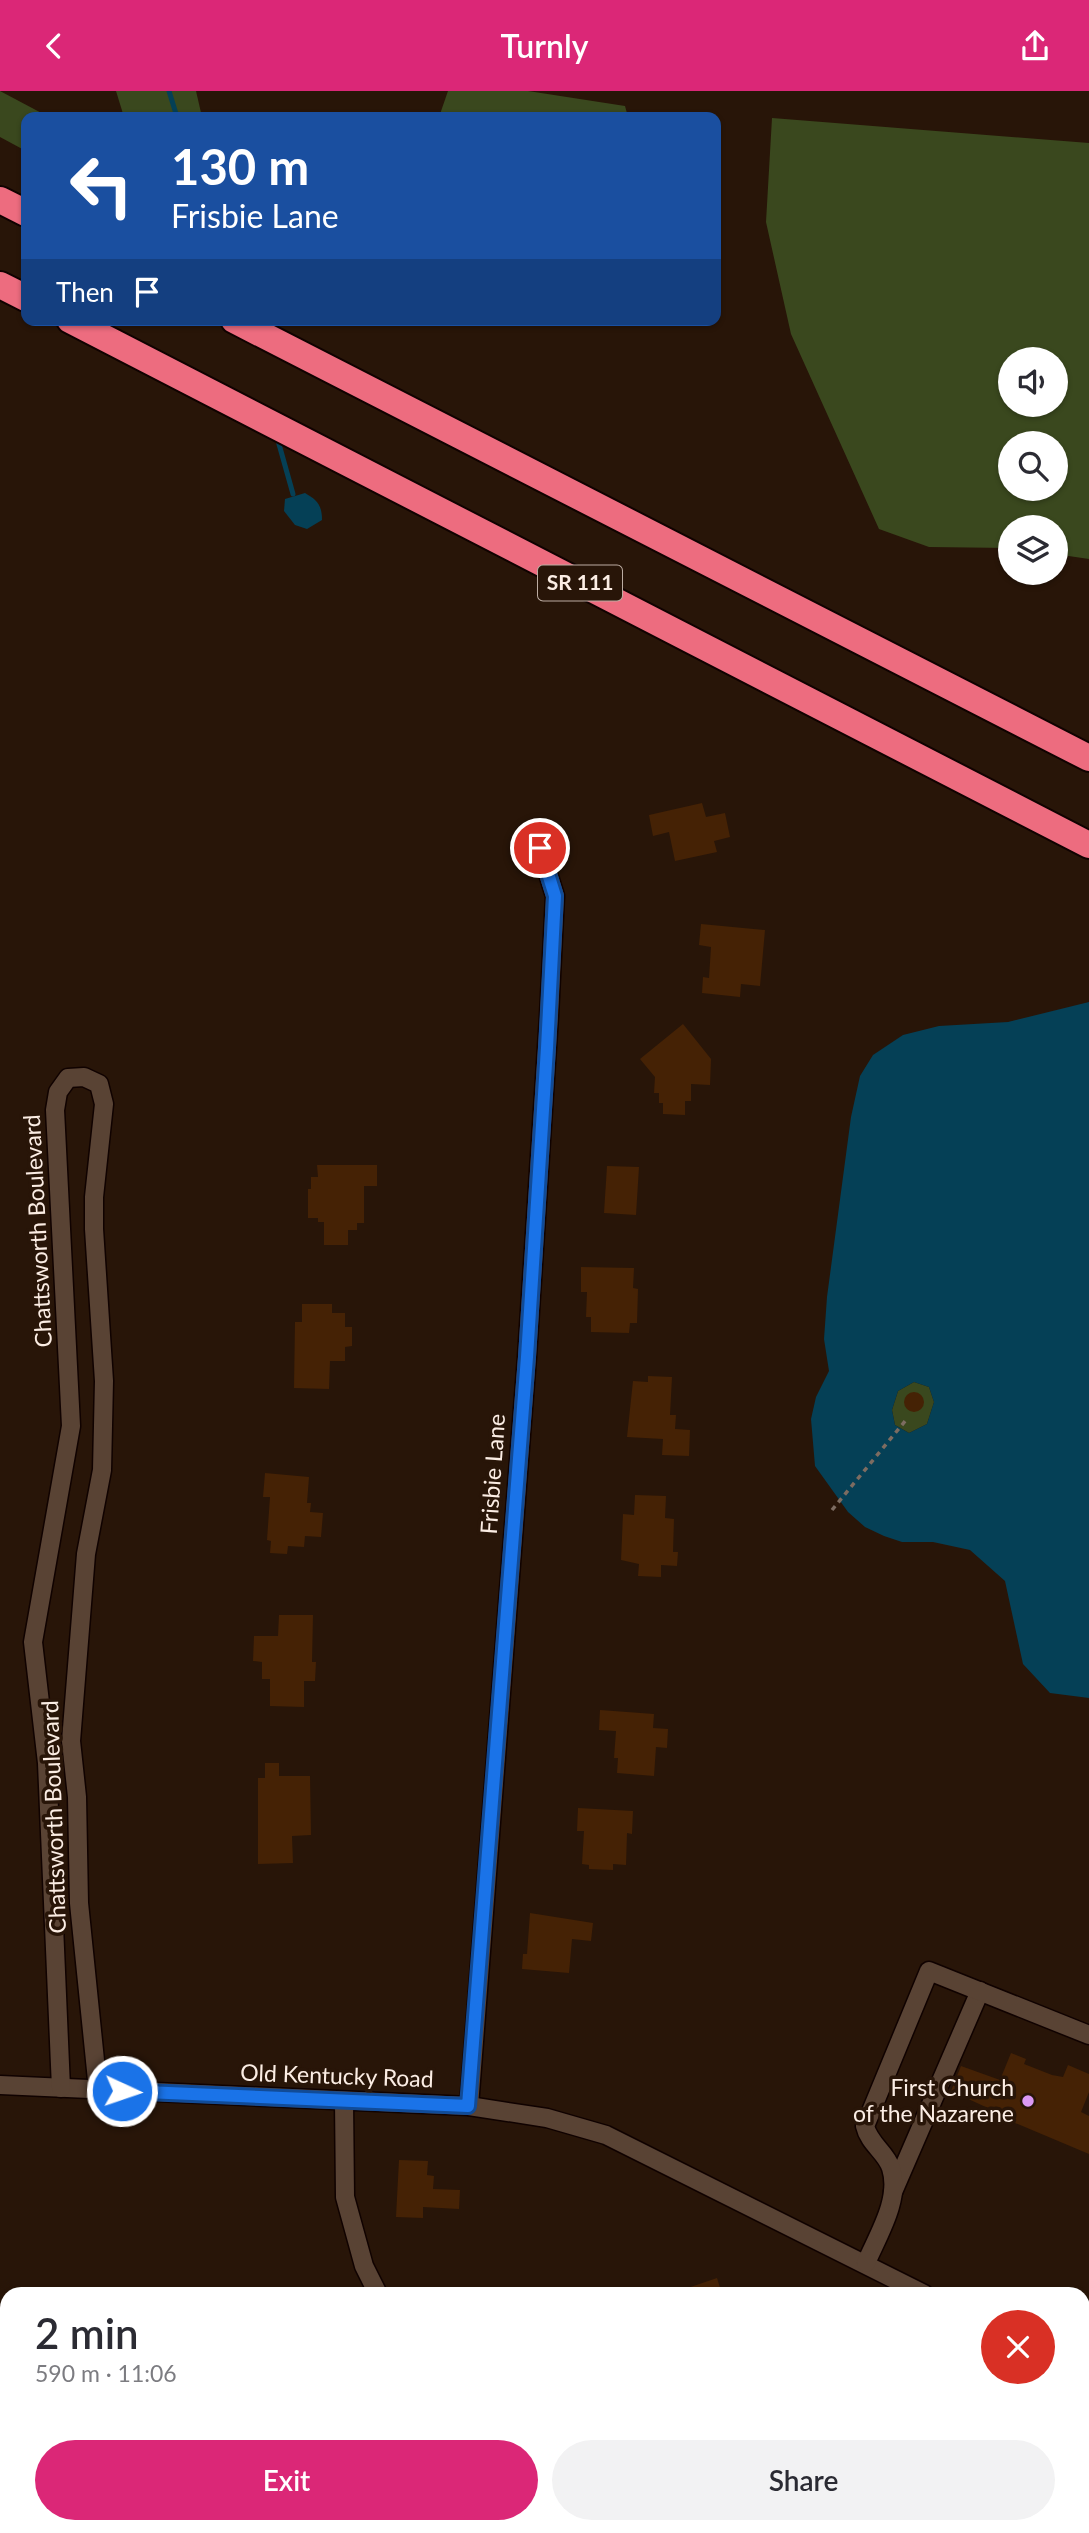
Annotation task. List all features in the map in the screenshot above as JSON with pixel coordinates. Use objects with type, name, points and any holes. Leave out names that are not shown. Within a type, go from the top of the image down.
[{"type":"highway","points":[[0,200],[21,210]]},
{"type":"highway","points":[[0,285],[21,296]]},
{"type":"highway","name":"SR 111","points":[[82,326],[1089,845]]},
{"type":"highway","points":[[246,326],[1089,758]]},
{"type":"street","name":"Frisbie Lane","points":[[468,2106],[527,1357],[549,1003],[555,896],[540,848]]},
{"type":"street","name":"Chattsworth Boulevard","points":[[61,2088],[47,1762],[33,1642],[71,1426],[55,1110],[58,1092],[68,1078],[85,1077],[99,1084],[104,1104],[94,1197],[103,1407],[102,1470],[86,1554],[71,1741],[77,1797],[79,1903],[98,2090]]},
{"type":"street","points":[[893,2192],[891,2167],[867,2137],[865,2126],[929,1971],[1089,2035]]},
{"type":"street","points":[[866,2263],[886,2217],[893,2192],[980,1990]]},
{"type":"street","name":"Old Kentucky Road","points":[[0,2085],[468,2106],[547,2118],[606,2135],[912,2287]]},
{"type":"street","points":[[344,2101],[345,2197],[365,2266],[374,2287]]},
{"type":"path","points":[[832,1510],[906,1420]]},
{"type":"green space","points":[[0,91],[40,112],[21,112],[21,148],[0,137]]},
{"type":"green space","points":[[116,91],[196,91],[201,112],[122,112]]},
{"type":"green space","points":[[448,91],[528,91],[625,106],[627,112],[441,112]]},
{"type":"green space","points":[[772,118],[1089,143],[1089,559],[1068,556],[1068,515],[998,515],[998,548],[929,547],[879,529],[791,334],[766,222]]},
{"type":"green space","points":[[914,1382],[929,1387],[934,1402],[927,1424],[909,1433],[895,1425],[892,1410],[898,1391]]},
{"type":"water","points":[[305,493],[318,503],[322,515],[322,520],[307,529],[295,525],[284,511],[285,499]]},
{"type":"water","points":[[1089,1002],[1089,1698],[1050,1693],[1023,1664],[1005,1581],[970,1550],[933,1542],[902,1542],[865,1527],[848,1512],[815,1466],[811,1419],[816,1397],[829,1371],[824,1339],[827,1297],[851,1117],[860,1076],[873,1055],[903,1035],[939,1026],[1008,1022]],"holes":[[[914,1382],[929,1387],[934,1402],[927,1424],[909,1433],[895,1425],[892,1410],[898,1391]]]},
{"type":"building","points":[[702,803],[706,817],[725,813],[730,837],[714,841],[717,852],[675,861],[669,832],[653,836],[649,815]]},
{"type":"building","points":[[701,924],[765,930],[760,986],[741,984],[740,997],[702,993],[703,977],[709,978],[711,947],[699,945]]},
{"type":"building","points":[[683,1024],[711,1059],[710,1085],[691,1084],[691,1101],[685,1101],[685,1115],[663,1114],[659,1093],[654,1093],[655,1077],[640,1059]]},
{"type":"building","points":[[317,1165],[377,1165],[377,1186],[364,1186],[364,1223],[357,1223],[357,1230],[348,1230],[348,1245],[324,1245],[324,1222],[318,1222],[318,1218],[308,1218],[308,1189],[311,1189],[311,1177],[318,1177]]},
{"type":"building","points":[[607,1166],[639,1167],[636,1215],[604,1213]]},
{"type":"building","points":[[581,1267],[634,1268],[633,1288],[638,1289],[637,1323],[630,1323],[629,1333],[591,1332],[591,1317],[586,1317],[587,1292],[581,1292]]},
{"type":"building","points":[[302,1304],[332,1304],[332,1313],[345,1313],[345,1327],[352,1327],[352,1346],[345,1347],[345,1361],[330,1361],[329,1389],[294,1388],[295,1322],[302,1322]]},
{"type":"building","points":[[648,1376],[672,1377],[670,1415],[676,1415],[675,1429],[690,1430],[689,1456],[662,1455],[663,1439],[627,1437],[633,1381],[648,1382]]},
{"type":"building","points":[[914,1392],[921,1395],[924,1402],[921,1409],[914,1412],[907,1409],[904,1402],[907,1395]]},
{"type":"building","points":[[265,1473],[309,1477],[307,1503],[311,1503],[310,1512],[323,1513],[321,1537],[305,1536],[304,1547],[288,1546],[287,1554],[270,1553],[271,1541],[267,1540],[270,1497],[263,1497]]},
{"type":"building","points":[[635,1495],[666,1496],[665,1518],[674,1519],[673,1552],[678,1552],[677,1566],[661,1565],[661,1577],[638,1576],[639,1564],[621,1560],[623,1514],[634,1515]]},
{"type":"building","points":[[279,1615],[313,1615],[312,1662],[316,1662],[315,1681],[304,1681],[304,1707],[270,1706],[270,1679],[262,1679],[262,1662],[253,1661],[254,1636],[278,1636]]},
{"type":"building","points":[[600,1710],[654,1714],[653,1728],[668,1729],[667,1748],[656,1747],[654,1776],[617,1773],[618,1758],[614,1758],[616,1731],[599,1730]]},
{"type":"building","points":[[265,1763],[279,1763],[279,1776],[310,1776],[311,1835],[292,1836],[293,1863],[258,1864],[258,1778],[265,1778]]},
{"type":"building","points":[[578,1808],[633,1811],[632,1834],[627,1833],[626,1865],[613,1864],[613,1870],[589,1869],[589,1865],[582,1864],[584,1831],[577,1831]]},
{"type":"building","points":[[530,1913],[593,1923],[591,1941],[572,1939],[569,1973],[522,1969],[523,1954],[527,1954]]},
{"type":"building","name":"First Church of the Nazarene","points":[[1011,2053],[1026,2059],[1024,2064],[1052,2075],[1063,2077],[1068,2065],[1089,2074],[1089,2092],[1081,2112],[1089,2116],[1089,2154],[989,2112],[990,2109],[951,2091],[961,2066],[1000,2080]]},
{"type":"building","points":[[399,2160],[428,2161],[427,2175],[434,2176],[433,2189],[460,2190],[459,2209],[423,2207],[423,2218],[396,2217]]},
{"type":"building","points":[[717,2278],[720,2287],[691,2287]]},
{"type":"waterway","points":[[169,91],[175,112]]},
{"type":"waterway","points":[[277,437],[293,494]]},
{"type":"place","name":"First Church of the Nazarene","points":[[1028,2101]]},
{"type":"route","points":[[122,2091],[468,2106],[527,1357],[547,1048],[555,896],[540,848]]}]
